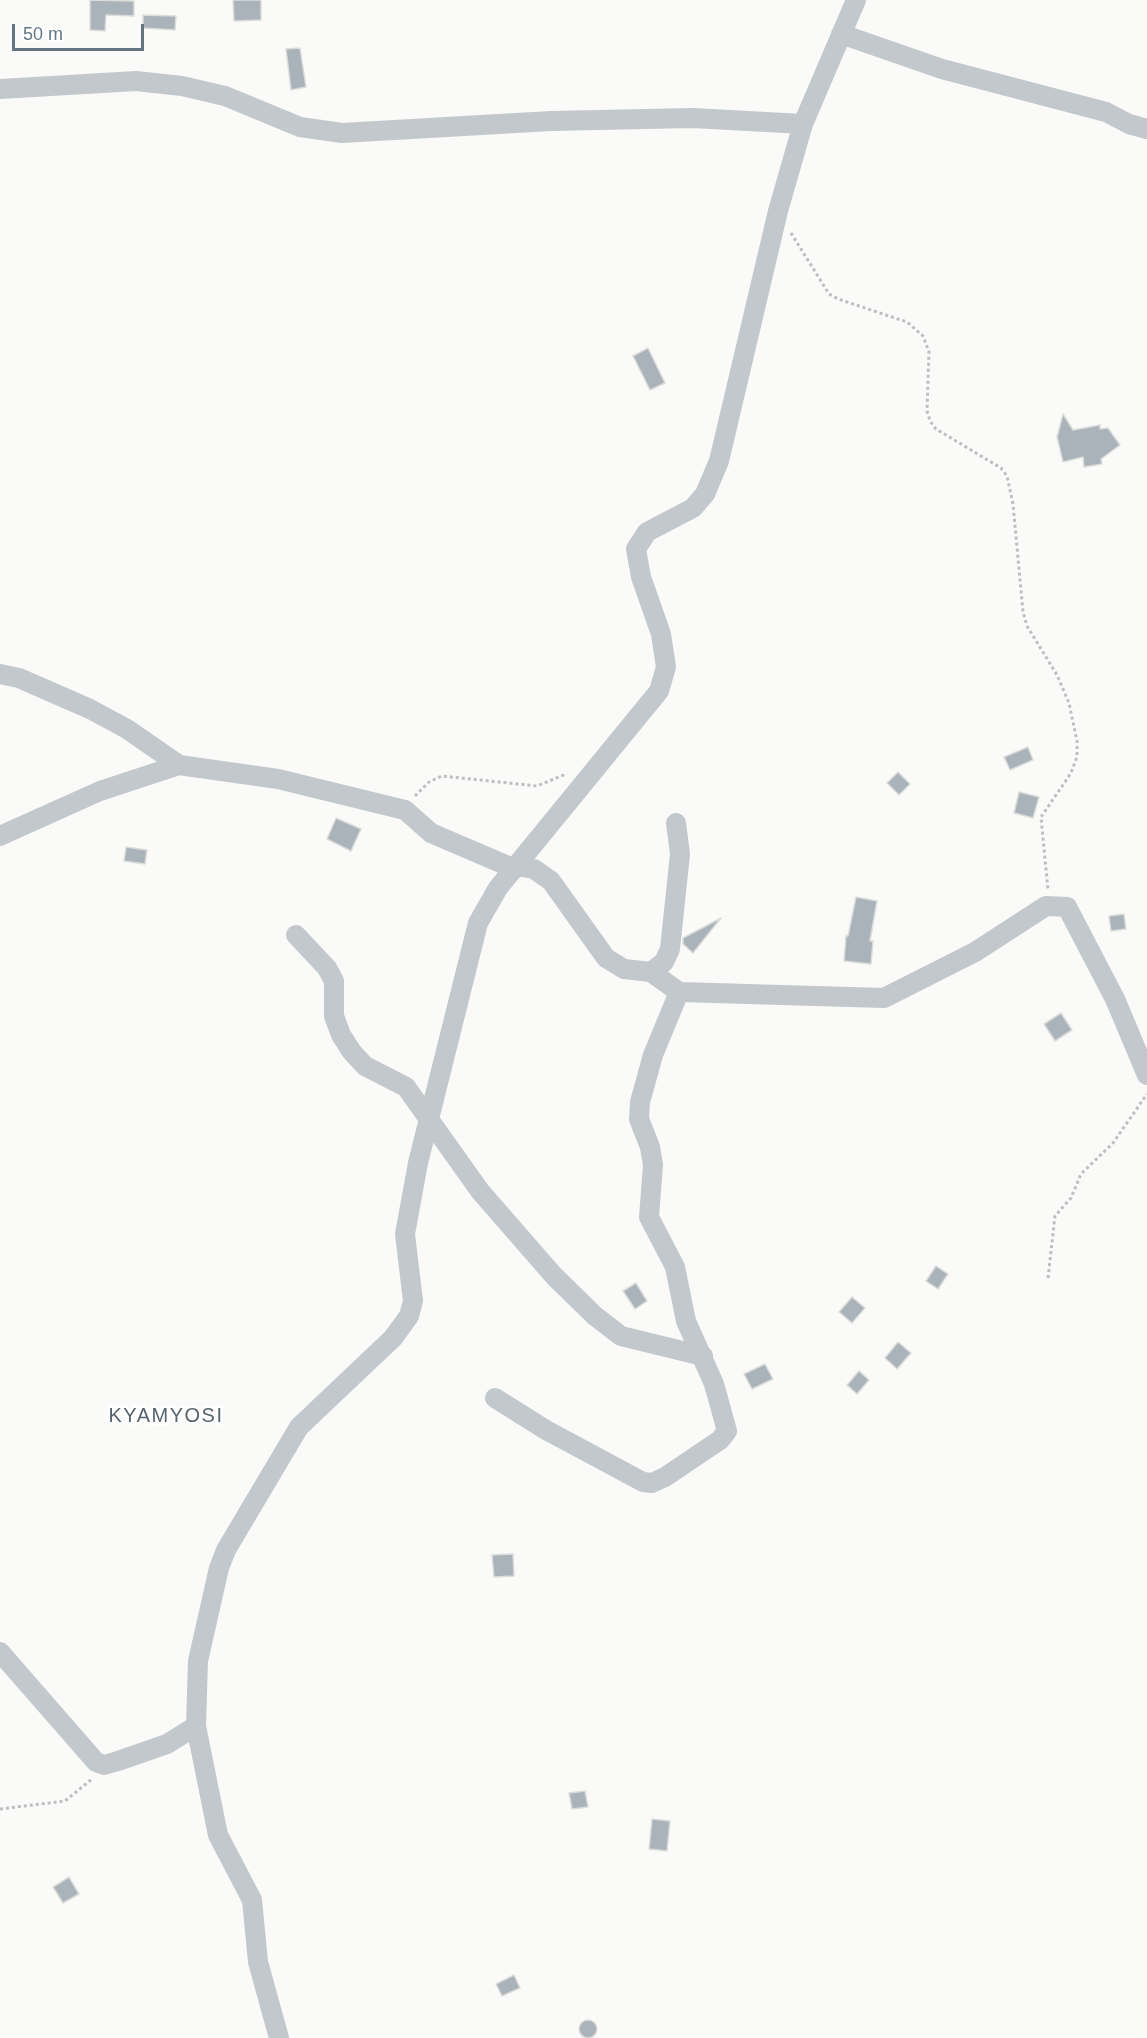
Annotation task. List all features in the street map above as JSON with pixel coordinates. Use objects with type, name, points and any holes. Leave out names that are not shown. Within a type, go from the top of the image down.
[{"type":"street","points":[[279,2038],[258,1962],[252,1900],[218,1834],[196,1726],[198,1661],[219,1568],[226,1550],[299,1427],[393,1338],[410,1317],[413,1301],[405,1234],[418,1163],[478,923],[498,888],[659,691],[666,667],[661,634],[640,577],[636,549],[647,532],[693,508],[705,494],[719,461],[778,211],[803,124],[856,0]]},
{"type":"street","points":[[841,34],[942,69],[1106,112],[1129,124],[1147,129]]},
{"type":"street","points":[[0,89],[136,81],[182,86],[225,96],[300,127],[342,133],[551,121],[693,118],[803,124]]},
{"type":"street","points":[[0,674],[19,678],[90,709],[127,729],[179,765]]},
{"type":"street","points":[[0,836],[100,791],[179,765],[278,779],[405,810],[431,833],[516,868],[534,869],[551,881],[606,958],[624,969],[651,972],[679,992],[884,998],[975,952],[1046,906],[1067,907],[1075,918],[1115,999],[1147,1075]]},
{"type":"street","points":[[651,972],[664,962],[670,949],[680,854],[676,823]]},
{"type":"street","points":[[296,935],[327,968],[334,981],[334,1016],[341,1035],[352,1052],[365,1066],[405,1087],[429,1122],[520,1239],[608,1328],[637,1342],[703,1356]]},
{"type":"street","points":[[495,1398],[546,1430],[643,1482],[652,1483],[720,1440],[727,1431],[703,1356],[686,1321],[675,1267],[651,1227],[649,1217],[653,1166],[650,1147],[639,1119],[640,1102],[653,1055],[679,992]]},
{"type":"street","points":[[0,1652],[96,1762],[104,1765],[167,1744],[196,1726]]},
{"type":"path","points":[[778,211],[829,294],[907,322],[922,336],[929,352],[927,411],[930,421],[936,429],[1001,468],[1007,476],[1013,504],[1023,612],[1027,626],[1052,665],[1070,703],[1077,741],[1077,757],[1071,773],[1041,817],[1049,881],[1046,906]]},
{"type":"path","points":[[405,810],[429,782],[442,776],[537,786],[567,774]]},
{"type":"path","points":[[1048,1278],[1055,1216],[1071,1198],[1081,1174],[1113,1143],[1147,1094]]},
{"type":"path","points":[[0,1809],[65,1801],[95,1776],[98,1771],[96,1762]]},
{"type":"building","points":[[90,0],[134,1],[134,16],[106,15],[105,31],[90,30]]},
{"type":"building","points":[[233,0],[261,0],[261,20],[234,21]]},
{"type":"building","points":[[143,15],[176,16],[175,30],[143,28]]},
{"type":"building","points":[[300,48],[306,87],[291,90],[286,49]]},
{"type":"building","points":[[648,348],[665,383],[650,390],[633,356]]},
{"type":"building","points":[[1063,414],[1073,430],[1100,425],[1100,429],[1108,428],[1120,445],[1101,459],[1102,464],[1084,467],[1083,457],[1063,462],[1057,437]]},
{"type":"building","points":[[1028,747],[1033,760],[1010,770],[1004,757]]},
{"type":"building","points":[[898,772],[910,784],[899,795],[887,783]]},
{"type":"building","points":[[1019,792],[1039,797],[1033,818],[1014,813]]},
{"type":"building","points":[[336,818],[361,829],[351,851],[327,839]]},
{"type":"building","points":[[126,847],[147,850],[145,864],[124,861]]},
{"type":"building","points":[[856,897],[877,901],[870,941],[873,941],[871,964],[844,961],[846,936],[848,936]]},
{"type":"building","points":[[1124,914],[1126,929],[1111,931],[1109,916]]},
{"type":"building","points":[[721,918],[693,953],[683,944],[683,938]]},
{"type":"building","points":[[1061,1013],[1072,1030],[1055,1041],[1044,1024]]},
{"type":"building","points":[[936,1266],[948,1274],[938,1289],[926,1281]]},
{"type":"building","points":[[636,1283],[647,1301],[635,1309],[623,1291]]},
{"type":"building","points":[[852,1297],[865,1308],[852,1323],[839,1312]]},
{"type":"building","points":[[898,1342],[911,1353],[897,1369],[885,1358]]},
{"type":"building","points":[[765,1364],[773,1379],[752,1389],[744,1374]]},
{"type":"building","points":[[859,1371],[869,1380],[857,1394],[847,1385]]},
{"type":"building","points":[[513,1554],[514,1576],[494,1577],[492,1555]]},
{"type":"building","points":[[585,1791],[588,1807],[572,1809],[569,1793]]},
{"type":"building","points":[[652,1819],[670,1821],[667,1851],[649,1849]]},
{"type":"building","points":[[69,1877],[79,1894],[63,1903],[53,1887]]},
{"type":"building","points":[[514,1975],[520,1988],[502,1996],[496,1984]]},
{"type":"building","points":[[588,2020],[594,2023],[597,2029],[594,2035],[588,2038],[582,2035],[579,2029],[582,2023]]},
{"type":"district","name":"KYAMYOSI","points":[[166,1416]]}]
